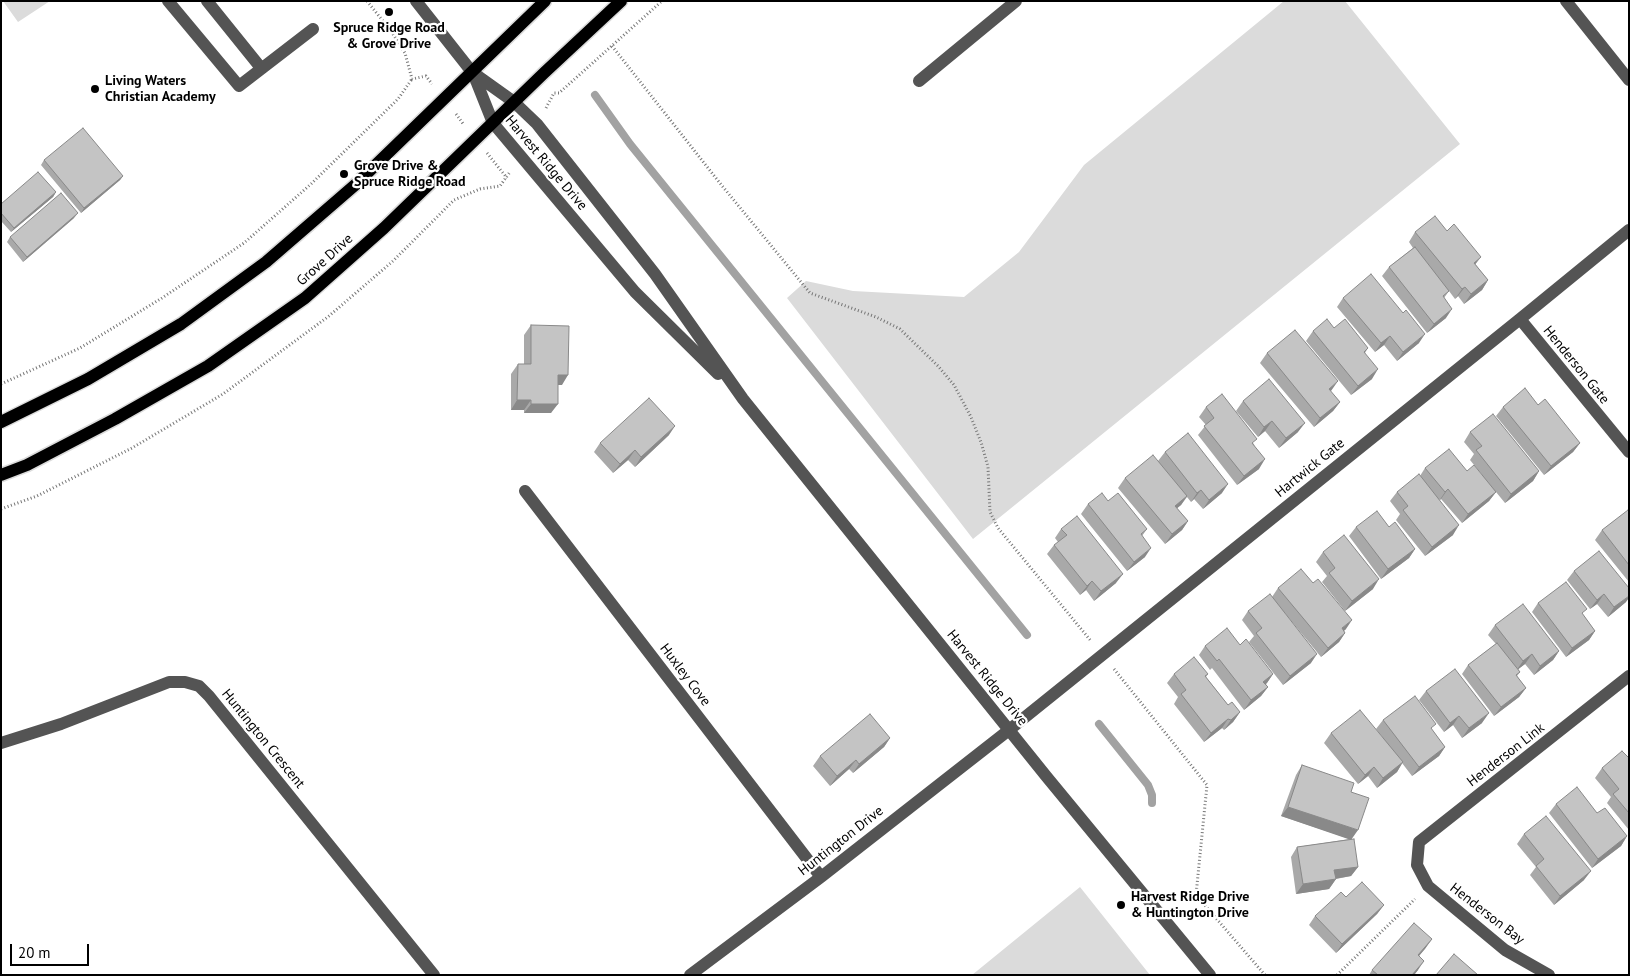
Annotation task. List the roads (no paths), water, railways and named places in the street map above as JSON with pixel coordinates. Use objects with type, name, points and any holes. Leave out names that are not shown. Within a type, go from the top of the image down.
[{"type":"main road","points":[[1,422],[88,379],[181,324],[266,262],[355,185],[545,1]]},
{"type":"main road","name":"Grove Drive","points":[[1,475],[28,465],[115,419],[208,366],[306,298],[384,228],[621,1]]},
{"type":"street","points":[[168,1],[239,86],[313,29]]},
{"type":"street","points":[[207,1],[261,68]]},
{"type":"street","points":[[416,1],[472,72]]},
{"type":"street","points":[[919,81],[1016,1]]},
{"type":"street","points":[[1566,1],[1629,80]]},
{"type":"street","name":"Harvest Ridge Drive","points":[[472,72],[514,102],[537,124],[655,274],[743,399],[1009,730],[1210,975]]},
{"type":"street","name":"Harvest Ridge Drive","points":[[472,72],[493,123],[635,292],[743,399]]},
{"type":"street","name":"Hartwick Gate","points":[[1009,730],[1629,230]]},
{"type":"street","name":"Henderson Gate","points":[[1520,319],[1629,452]]},
{"type":"street","name":"Huxley Cove","points":[[525,491],[821,876]]},
{"type":"street","name":"Henderson Link","points":[[1417,865],[1419,842],[1629,676]]},
{"type":"street","name":"Huntington Crescent","points":[[1,743],[61,724],[168,682],[185,682],[198,686],[210,696],[434,975]]},
{"type":"street","name":"Huntington Drive","points":[[690,975],[1009,730]]},
{"type":"street","name":"Henderson Bay","points":[[1417,865],[1428,886],[1505,950],[1549,975]]},
{"type":"waterway","points":[[595,95],[630,144],[1027,635]]},
{"type":"waterway","points":[[1099,724],[1148,785],[1152,795],[1152,803]]},
{"type":"place","name":"Spruce Ridge Road & Grove Drive","points":[[389,12]]},
{"type":"place","name":"Living Waters Christian Academy","points":[[95,89]]},
{"type":"place","name":"Grove Drive & Spruce Ridge Road","points":[[344,174]]},
{"type":"place","name":"Harvest Ridge Drive & Huntington Drive","points":[[1121,905]]}]
